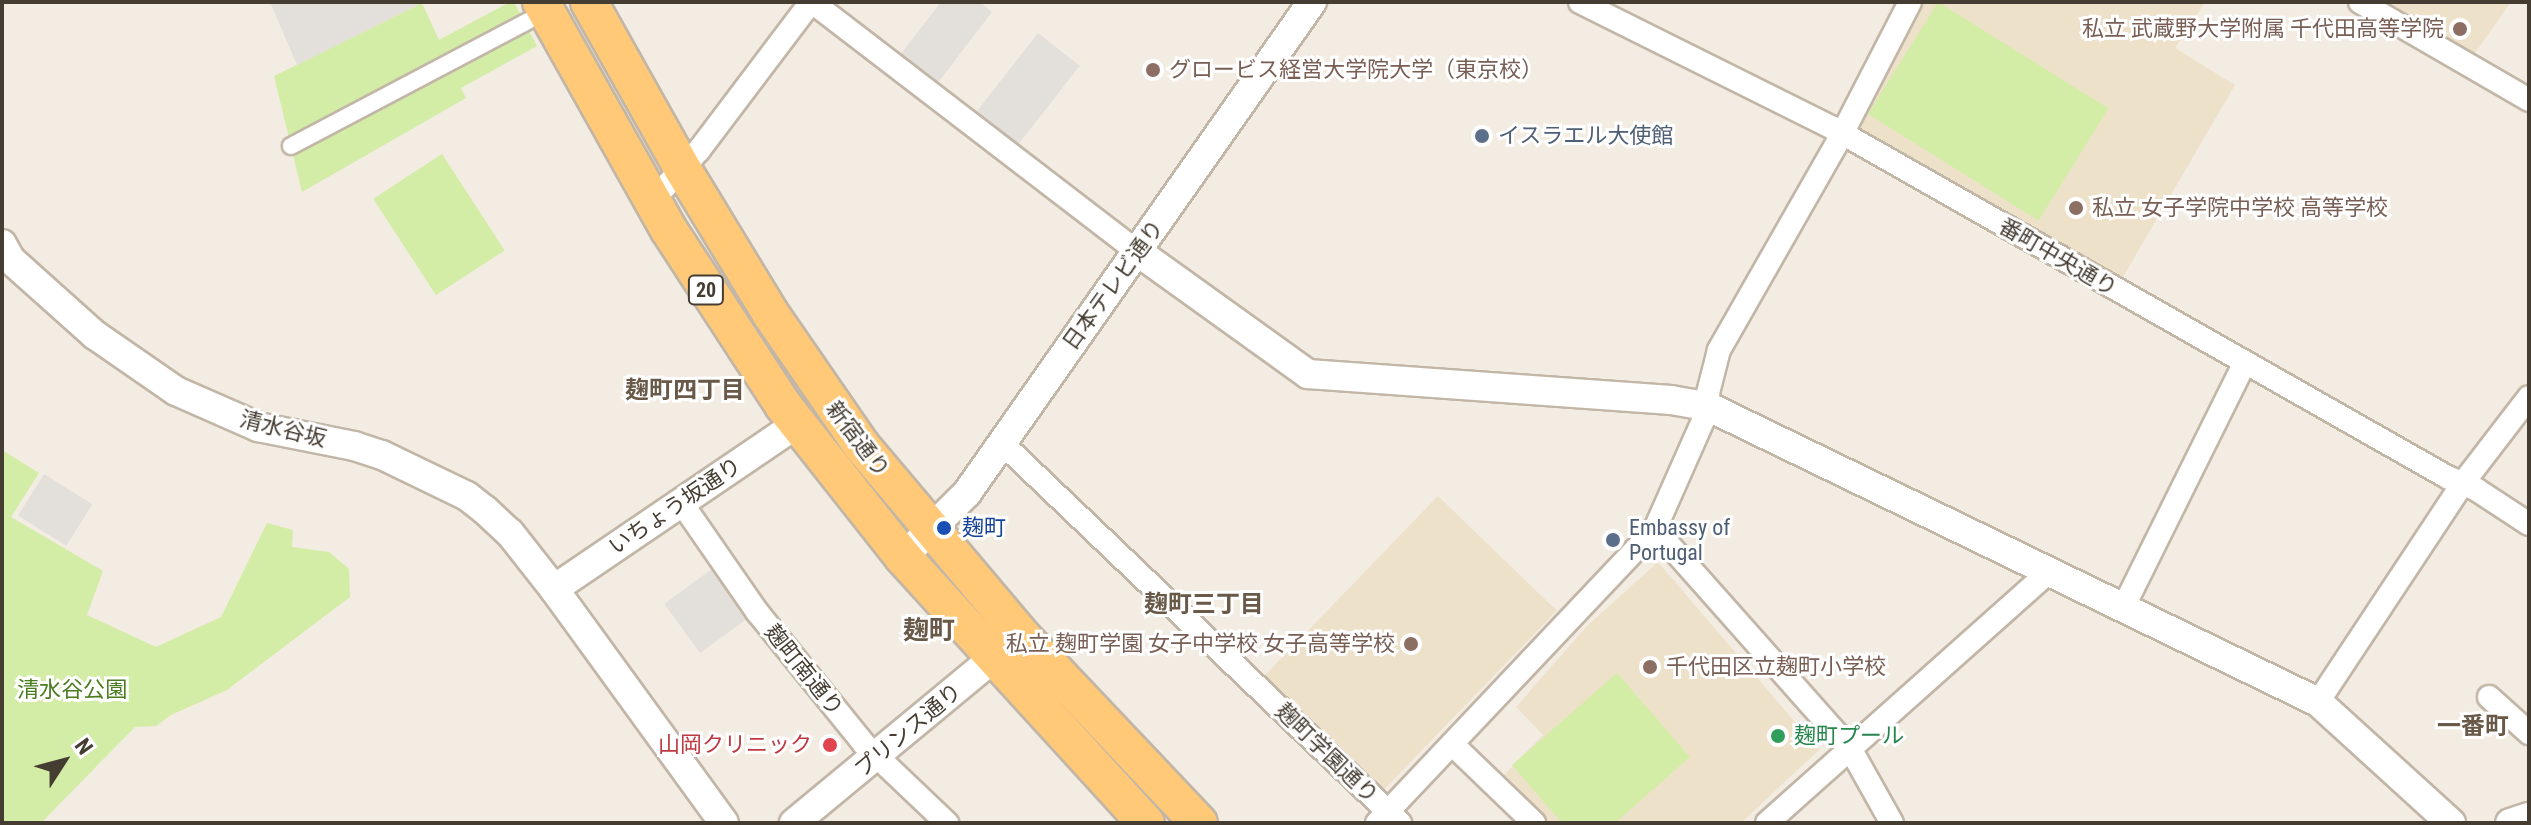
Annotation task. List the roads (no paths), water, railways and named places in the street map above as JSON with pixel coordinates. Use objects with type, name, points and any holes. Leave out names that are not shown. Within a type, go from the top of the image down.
[{"type":"highway","name":"新宿通り","points":[[589,2],[682,168],[816,382],[861,445],[1021,635],[1199,823]]},
{"type":"highway","name":"新宿通り","points":[[534,12],[736,336],[797,424],[903,557],[1146,823]]},
{"type":"street","points":[[652,201],[758,76],[812,2],[1138,252],[1297,369],[1308,374],[1671,400],[1709,407],[2318,702],[2451,823]]},
{"type":"street","name":"日本テレビ通り","points":[[903,557],[967,493],[1312,2]]},
{"type":"street","name":"番町中央通り","points":[[1580,2],[1842,134],[2447,477],[2463,483],[2529,524]]},
{"type":"street","points":[[1388,819],[1452,744],[1655,529],[1709,407],[1708,393],[1719,350],[1842,134],[1910,2]]},
{"type":"street","points":[[2360,2],[2529,100]]},
{"type":"street","points":[[291,146],[534,12]]},
{"type":"street","name":"清水谷坂","points":[[5,260],[95,335],[176,391],[258,427],[354,446],[382,455],[467,496],[510,533],[724,823]]},
{"type":"street","points":[[2124,606],[2245,362]]},
{"type":"street","points":[[2318,702],[2463,483],[2529,397]]},
{"type":"street","name":"いちょう坂通り","points":[[554,589],[797,424]]},
{"type":"street","name":"麹町学園通り","points":[[1003,444],[1253,683],[1388,819]]},
{"type":"street","name":"麹町南通り","points":[[681,502],[758,613],[877,756],[947,823]]},
{"type":"street","points":[[1655,529],[1851,750],[1892,823]]},
{"type":"street","points":[[1767,823],[2051,570]]},
{"type":"street","name":"プリンス通り","points":[[794,823],[1021,635]]},
{"type":"street","points":[[2489,697],[2529,733]]},
{"type":"street","points":[[1452,744],[1534,823]]},
{"type":"street","points":[[2510,823],[2529,817]]},
{"type":"place","name":"私立 武蔵野大学附属 千代田高等学院","points":[[2460,29]]},
{"type":"place","name":"グロービス経営大学院大学（東京校）","points":[[1153,70]]},
{"type":"place","name":"イスラエル大使館","points":[[1482,136]]},
{"type":"place","name":"私立 女子学院中学校 高等学校","points":[[2076,208]]},
{"type":"place","name":"麹町","points":[[944,528]]},
{"type":"place","name":"Embassy of Portugal","points":[[1613,540]]},
{"type":"place","name":"私立 麹町学園 女子中学校 女子高等学校","points":[[1411,644]]},
{"type":"place","name":"千代田区立麹町小学校","points":[[1650,667]]},
{"type":"place","name":"麹町プール","points":[[1778,736]]},
{"type":"place","name":"山岡クリニック","points":[[830,745]]},
{"type":"district","name":"麹町四丁目","points":[[685,391]]},
{"type":"district","name":"麹町三丁目","points":[[1204,605]]},
{"type":"district","name":"麹町","points":[[929,631]]},
{"type":"district","name":"一番町","points":[[2473,727]]},
{"type":"park label","name":"清水谷公園","points":[[72,690]]}]
